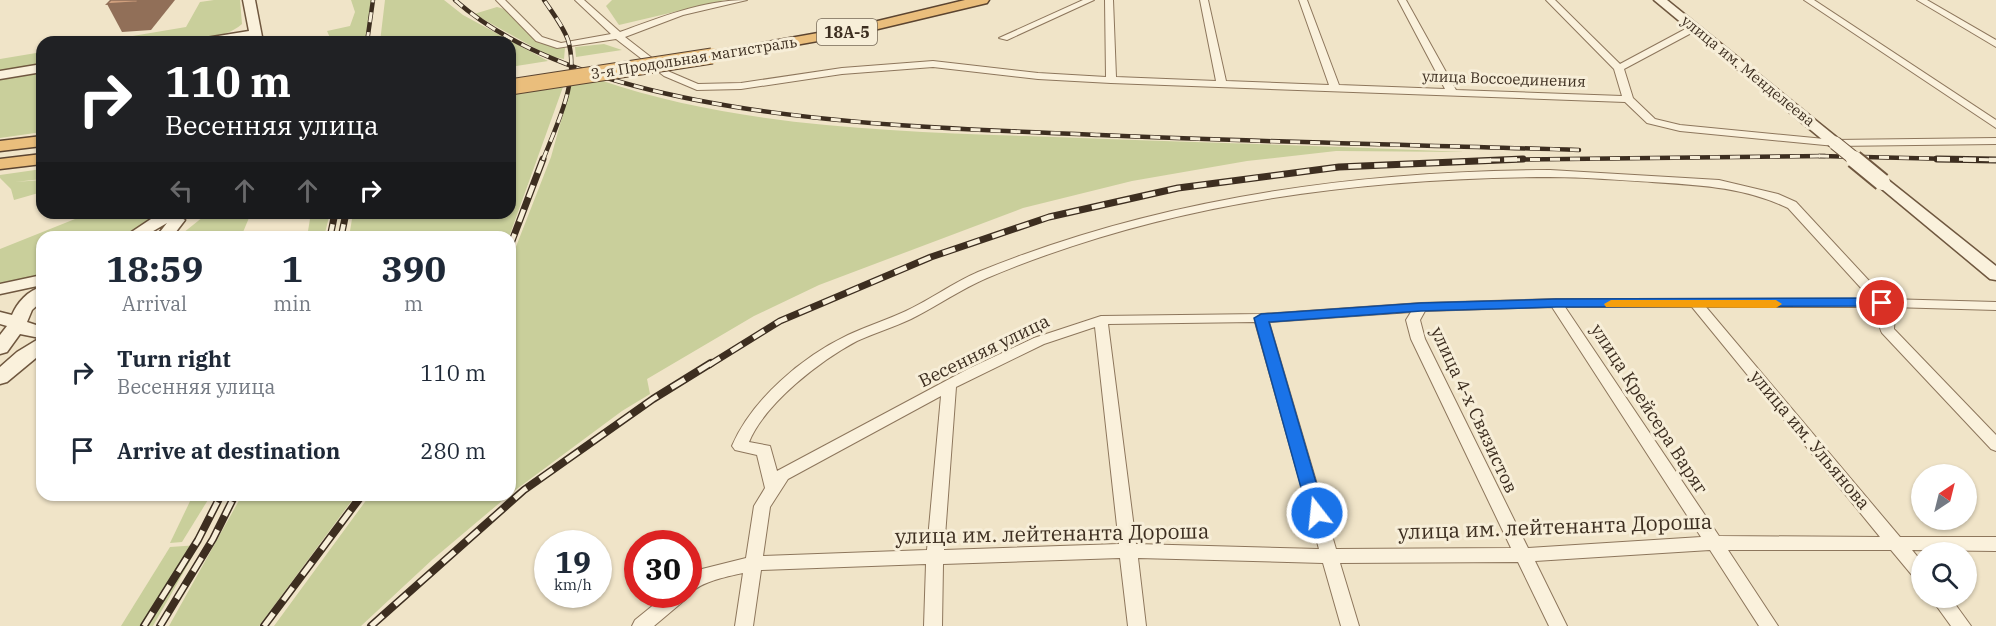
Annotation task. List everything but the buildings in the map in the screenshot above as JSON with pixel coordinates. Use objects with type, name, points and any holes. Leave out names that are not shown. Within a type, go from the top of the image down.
[{"type":"highway","name":"3-я Продольная магистраль","points":[[516,86],[709,50],[925,0]]},
{"type":"highway","name":"3-я Продольная магистраль","points":[[516,72],[857,30],[982,0]]},
{"type":"highway","points":[[0,146],[36,142]]},
{"type":"highway","points":[[0,164],[36,160]]},
{"type":"main road","points":[[249,0],[257,36]]},
{"type":"main road","name":"улица им. Менделеева","points":[[1660,0],[1996,275]]},
{"type":"main road","points":[[0,75],[36,69]]},
{"type":"main road","points":[[145,231],[170,219]]},
{"type":"main road","points":[[157,231],[173,219]]},
{"type":"main road","points":[[0,289],[36,281]]},
{"type":"main road","points":[[0,297],[36,291]]},
{"type":"main road","points":[[0,348],[18,323],[24,306],[36,295]]},
{"type":"main road","points":[[0,318],[36,332]]},
{"type":"main road","points":[[0,377],[36,348]]},
{"type":"street","points":[[500,0],[539,39],[549,45],[567,45],[618,36],[681,13],[742,0]]},
{"type":"street","name":"улица Воссоединения","points":[[579,0],[618,36],[667,74],[698,87],[741,86],[901,65],[962,66],[1002,72],[1111,80],[1628,99]]},
{"type":"street","points":[[1004,38],[1090,0]]},
{"type":"street","points":[[1109,0],[1111,80]]},
{"type":"street","points":[[1204,0],[1222,85]]},
{"type":"street","points":[[1303,0],[1335,88]]},
{"type":"street","points":[[1402,0],[1452,92]]},
{"type":"street","points":[[1550,0],[1619,68],[1628,99],[1651,121],[1680,128],[1835,143],[1996,141]]},
{"type":"street","points":[[1808,0],[1996,125]]},
{"type":"street","points":[[1921,0],[1996,44]]},
{"type":"street","points":[[1619,68],[1694,28]]},
{"type":"street","points":[[773,489],[764,450],[740,446],[743,433],[793,379],[846,341],[911,314],[989,273],[1091,235],[1224,201],[1296,189],[1420,178],[1506,174],[1601,174],[1715,182],[1744,187],[1776,197],[1792,205],[1882,303],[1888,314],[1887,330],[1996,445]]},
{"type":"street","name":"Весенняя улица","points":[[744,626],[762,506],[782,475],[949,387],[973,372],[1039,341],[1101,320],[1261,318],[1421,307],[1556,303],[1697,305],[1882,303],[1996,306]]},
{"type":"street","name":"улица Крейсера Варяг","points":[[1556,303],[1769,626]]},
{"type":"street","name":"улица им. Ульянова","points":[[1697,305],[1911,562]]},
{"type":"street","name":"улица 4-х Связистов","points":[[1421,307],[1413,320],[1418,339],[1521,555],[1558,626]]},
{"type":"street","points":[[1261,318],[1350,626]]},
{"type":"street","points":[[1101,320],[1126,551],[1137,626]]},
{"type":"street","points":[[933,626],[935,557],[949,387]]},
{"type":"street","name":"улица им. лейтенанта Дороша","points":[[702,576],[755,563],[1126,551],[1329,556],[1521,555],[1713,543],[1996,544]]},
{"type":"street","points":[[641,626],[663,608]]},
{"type":"street","points":[[1948,608],[1962,626]]},
{"type":"green space","points":[[240,0],[242,24],[218,36],[133,36],[186,27],[200,2]]},
{"type":"green space","points":[[351,0],[373,0],[369,36],[329,36],[327,31],[350,26],[355,12]]},
{"type":"green space","points":[[385,0],[444,0],[463,15],[502,36],[381,36]]},
{"type":"green space","points":[[612,0],[725,0],[619,25],[606,6]]},
{"type":"green space","points":[[497,7],[504,9],[539,43],[565,48],[564,59],[549,56],[474,14]]},
{"type":"green space","points":[[516,44],[548,61],[516,66]]},
{"type":"green space","points":[[604,44],[622,50],[576,57],[575,47]]},
{"type":"green space","points":[[36,53],[36,65],[0,71],[0,59]]},
{"type":"green space","points":[[36,74],[36,133],[0,138],[0,80]]},
{"type":"green space","points":[[600,80],[651,95],[756,117],[865,128],[919,132],[1466,152],[1336,151],[1247,161],[1132,181],[1023,208],[819,285],[754,316],[647,379],[650,394],[622,411],[516,490],[516,247],[551,157],[571,85]]},
{"type":"green space","points":[[563,87],[516,218],[516,94]]},
{"type":"green space","points":[[36,170],[36,180],[15,182],[36,180],[36,194],[14,200],[11,189],[0,178],[0,175]]},
{"type":"green space","points":[[75,219],[153,219],[133,231],[45,231]]},
{"type":"green space","points":[[200,219],[248,219],[244,231],[186,231]]},
{"type":"green space","points":[[310,219],[328,219],[326,231],[308,231]]},
{"type":"green space","points":[[352,219],[515,219],[511,231],[350,231]]},
{"type":"green space","points":[[36,235],[36,278],[0,286],[0,249]]},
{"type":"green space","points":[[190,501],[207,501],[182,542],[170,543]]},
{"type":"green space","points":[[239,501],[352,501],[259,626],[169,626]]},
{"type":"green space","points":[[366,501],[502,501],[433,559],[361,626],[274,626]]},
{"type":"green space","points":[[199,545],[153,626],[121,626],[170,547]]},
{"type":"railway","points":[[368,36],[373,0]]},
{"type":"railway","points":[[455,0],[508,36]]},
{"type":"railway","points":[[544,0],[568,40],[571,64]]},
{"type":"railway","points":[[516,41],[571,64]]},
{"type":"railway","points":[[543,160],[565,101],[571,64]]},
{"type":"railway","points":[[571,64],[589,72],[673,95],[762,111],[853,121],[943,128],[1220,140],[1579,150]]},
{"type":"railway","points":[[1504,160],[1821,156]]},
{"type":"railway","points":[[1821,156],[1996,160],[1937,159]]},
{"type":"railway","points":[[516,231],[543,159]]},
{"type":"railway","points":[[1504,160],[1523,159]]},
{"type":"railway","points":[[1490,160],[1504,160]]},
{"type":"railway","points":[[709,365],[780,321],[931,257],[1049,217],[1178,188],[1339,167],[1504,160]]},
{"type":"railway","points":[[331,231],[334,219]]},
{"type":"railway","points":[[342,231],[345,219]]},
{"type":"railway","points":[[516,497],[653,399],[711,363]]},
{"type":"railway","points":[[144,626],[198,540],[218,501]]},
{"type":"railway","points":[[160,626],[213,539],[232,501]]},
{"type":"railway","points":[[264,626],[358,501]]},
{"type":"railway","points":[[371,626],[512,501]]},
{"type":"slow traffic","points":[[1611,304],[1776,304]]},
{"type":"route","points":[[1317,513],[1261,318],[1421,307],[1556,303],[1697,305],[1882,303]]}]
